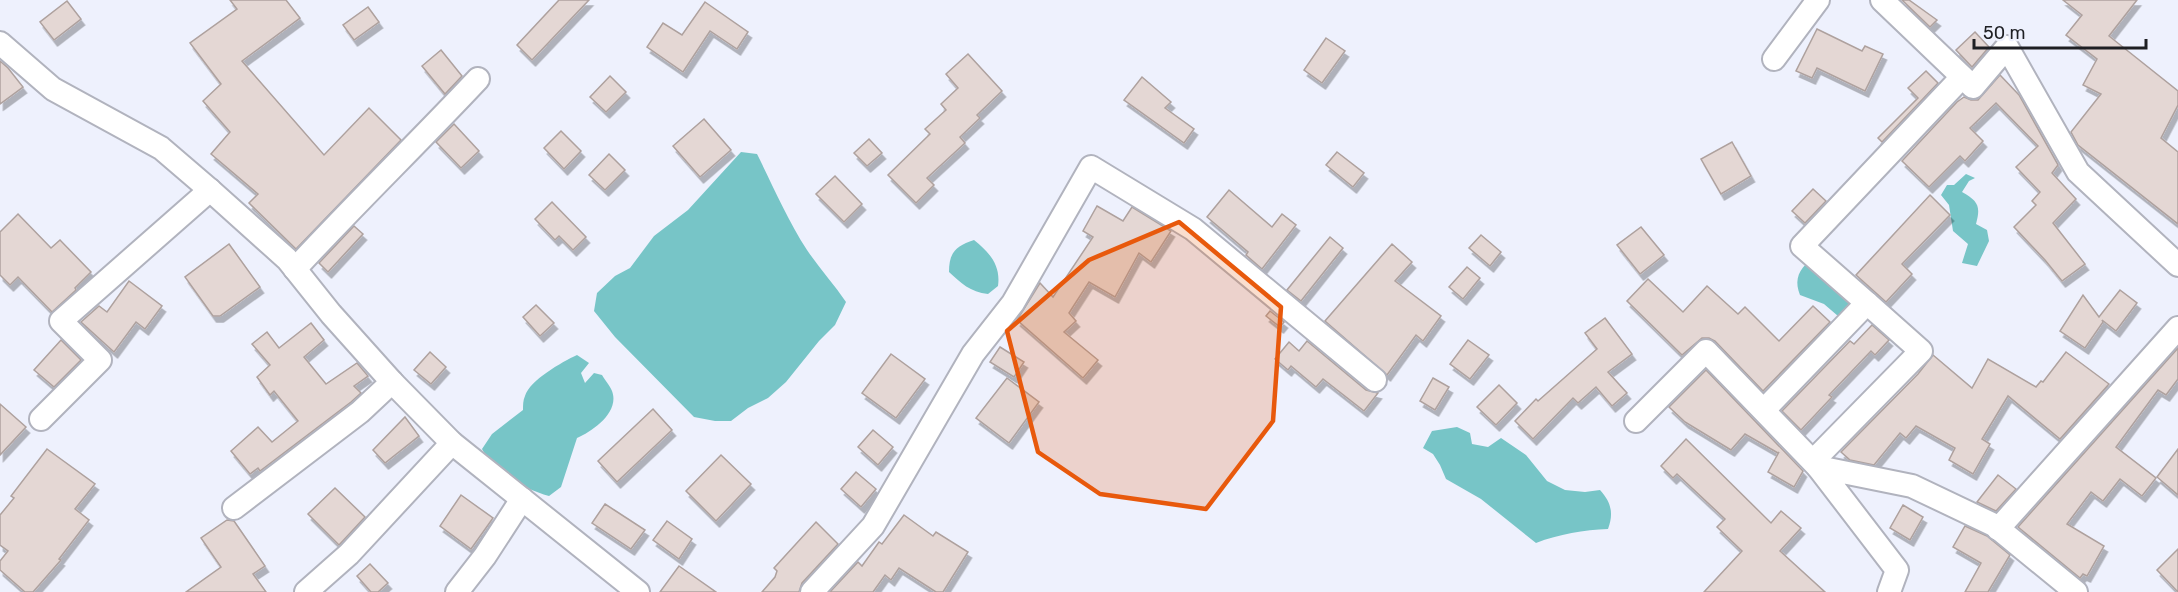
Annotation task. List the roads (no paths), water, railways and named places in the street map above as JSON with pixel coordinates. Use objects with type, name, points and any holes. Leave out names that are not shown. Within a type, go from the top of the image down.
[{"type":"street","points":[[1774,59],[1818,0]]},
{"type":"street","points":[[1882,0],[1972,87],[2007,47],[2078,172],[2178,265]]},
{"type":"street","points":[[0,43],[54,89],[161,148],[210,190],[287,259],[330,314],[452,443],[638,592]]},
{"type":"street","points":[[1815,464],[1921,351],[1802,246],[1962,77]]},
{"type":"street","points":[[295,269],[478,79]]},
{"type":"street","points":[[813,592],[873,526],[973,354],[1013,303],[1091,167],[1193,229],[1375,380]]},
{"type":"street","points":[[41,419],[100,360],[61,321],[210,190]]},
{"type":"street","points":[[1764,410],[1867,303]]},
{"type":"street","points":[[1998,529],[2178,328]]},
{"type":"street","points":[[1636,421],[1706,351],[1815,464],[1897,570],[1889,592]]},
{"type":"street","points":[[234,508],[360,411],[392,382]]},
{"type":"street","points":[[306,592],[349,554],[452,443]]},
{"type":"street","points":[[1815,464],[1912,486],[1998,529],[2076,592]]},
{"type":"street","points":[[457,592],[485,556],[522,499]]},
{"type":"water","points":[[741,152],[757,154],[800,238],[846,302],[835,325],[786,382],[768,398],[748,408],[731,421],[715,421],[694,417],[615,337],[594,311],[597,293],[615,276],[630,268],[654,236],[688,210]]},
{"type":"water","points":[[1966,174],[1975,178],[1969,181],[1962,192],[1975,201],[1978,208],[1976,224],[1987,230],[1989,241],[1977,266],[1962,263],[1968,244],[1953,231],[1949,205],[1941,195],[1947,185],[1954,185]]},
{"type":"water","points":[[974,240],[989,254],[998,272],[998,286],[988,294],[971,289],[949,272],[950,259],[958,247]]},
{"type":"water","points":[[1806,264],[1855,300],[1847,320],[1838,316],[1824,304],[1800,295],[1798,278]]},
{"type":"water","points":[[577,355],[589,363],[581,373],[585,383],[594,373],[602,375],[612,391],[612,406],[604,420],[577,438],[561,487],[549,496],[529,489],[502,473],[482,449],[492,434],[523,410],[524,398],[533,384],[555,367]]},
{"type":"water","points":[[1457,427],[1470,433],[1472,444],[1488,447],[1501,438],[1526,455],[1547,481],[1565,490],[1585,492],[1600,490],[1610,508],[1611,518],[1608,529],[1572,533],[1536,543],[1481,499],[1446,479],[1433,454],[1423,448],[1432,431]]}]
